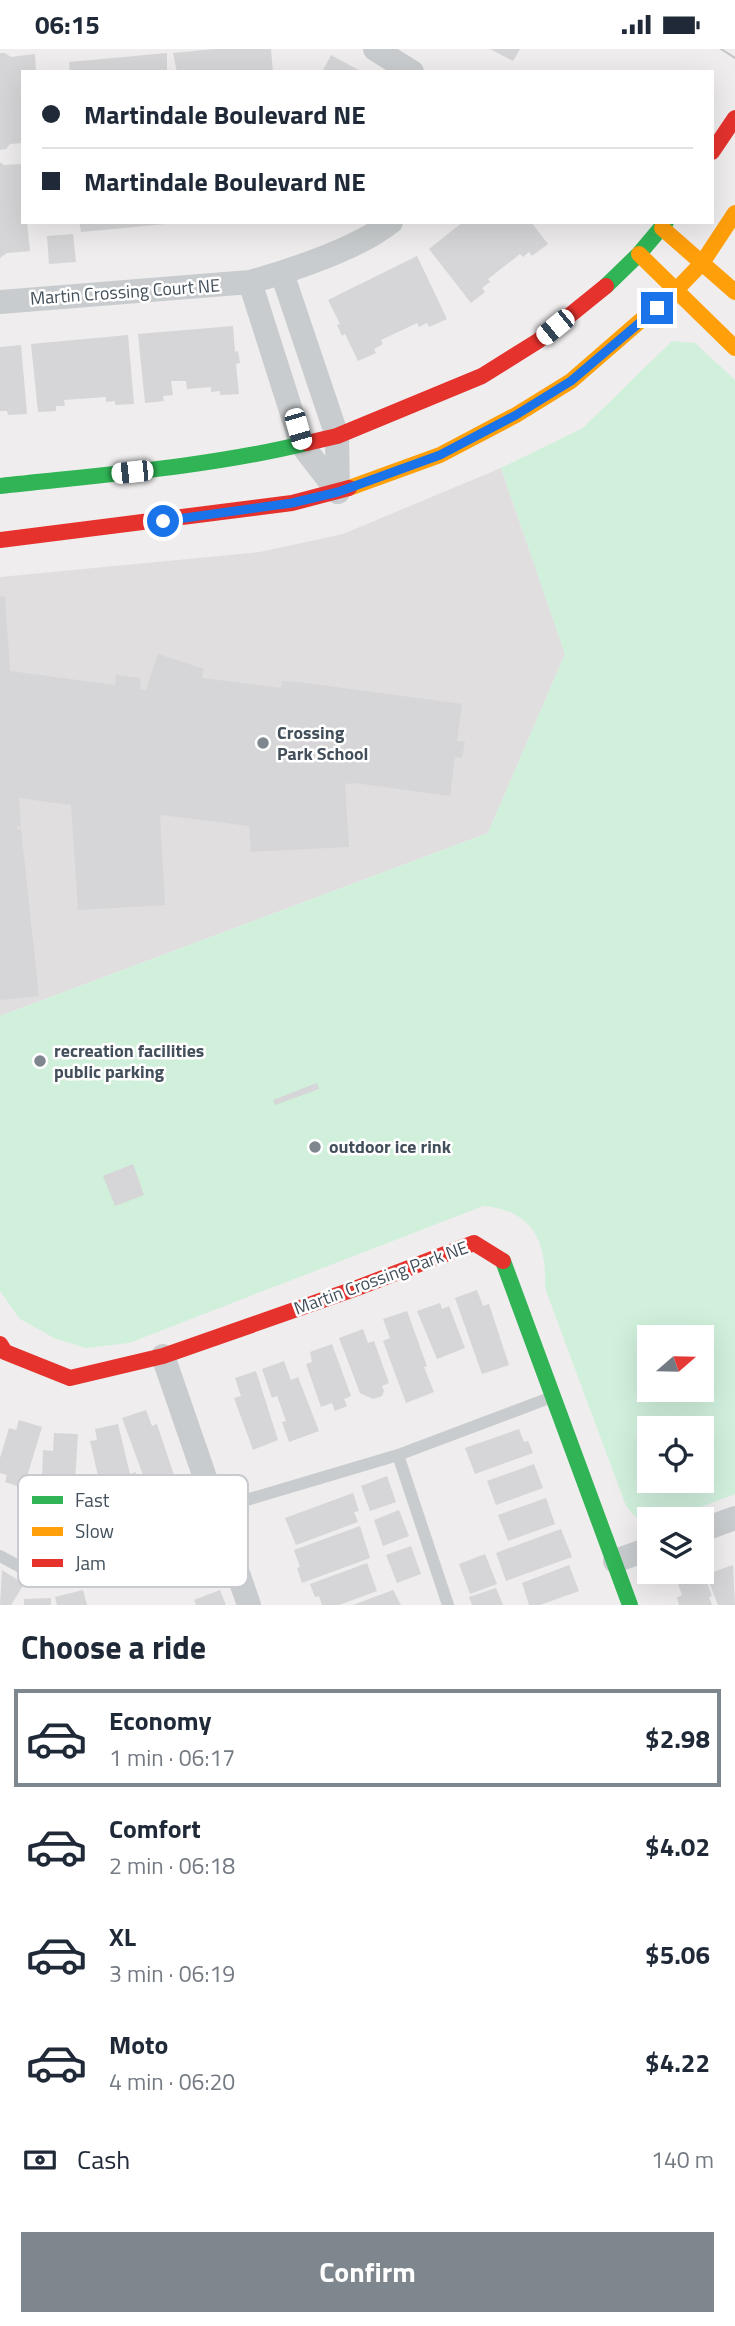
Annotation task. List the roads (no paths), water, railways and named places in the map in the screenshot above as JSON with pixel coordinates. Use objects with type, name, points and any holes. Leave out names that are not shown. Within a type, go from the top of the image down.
[{"type":"street","points":[[375,49],[409,70]]},
{"type":"street","points":[[714,149],[735,118]]},
{"type":"street","points":[[0,540],[292,503],[338,492],[440,455],[516,415],[571,381],[677,289],[702,263],[735,213]]},
{"type":"street","name":"Martin Crossing Court NE","points":[[0,302],[250,282],[282,273],[376,234],[388,224]]},
{"type":"street","points":[[0,486],[132,472],[302,445],[337,436],[482,376],[537,341],[607,285],[664,225],[735,292]]},
{"type":"street","points":[[639,254],[735,348]]},
{"type":"street","points":[[282,273],[337,436],[338,492]]},
{"type":"street","points":[[250,282],[302,445],[338,492]]},
{"type":"street","name":"Martin Crossing Park NE","points":[[0,1344],[5,1352],[70,1378],[163,1356],[474,1243],[505,1262],[630,1605]]},
{"type":"street","points":[[163,1356],[204,1475]]},
{"type":"street","points":[[714,1526],[735,1518]]},
{"type":"street","points":[[615,1561],[637,1553]]},
{"type":"street","points":[[243,1587],[249,1605]]},
{"type":"lane","points":[[248,1500],[398,1455],[555,1396]]},
{"type":"lane","points":[[398,1455],[448,1605]]},
{"type":"lane","points":[[0,1556],[18,1566]]},
{"type":"tram line","points":[[721,49],[735,58]]},
{"type":"place","name":"Crossing Park School","points":[[263,743]]},
{"type":"place","name":"recreation facilities public parking","points":[[40,1061]]},
{"type":"place","name":"outdoor ice rink","points":[[315,1147]]}]
